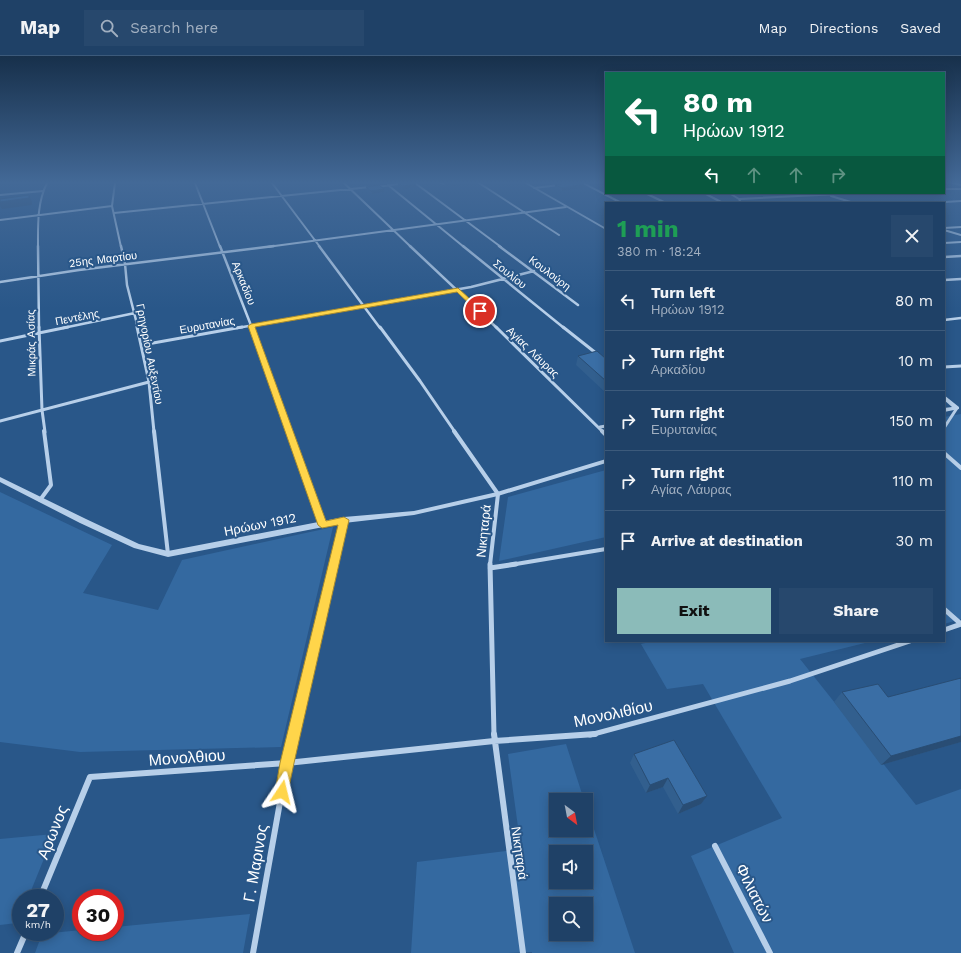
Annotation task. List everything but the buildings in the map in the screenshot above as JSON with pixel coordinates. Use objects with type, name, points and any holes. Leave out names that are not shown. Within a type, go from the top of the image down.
[{"type":"street","name":"Μικράς Ασίας","points":[[38,225],[39,332],[42,410],[51,485],[40,500]]},
{"type":"street","name":"Γρηγορίου Αυξεντίου","points":[[117,225],[125,264],[127,285],[142,345],[149,382],[168,554]]},
{"type":"street","name":"Αρκαδίου","points":[[211,225],[251,326],[322,525]]},
{"type":"street","name":"Νικηταρά","points":[[302,225],[420,381],[498,494],[490,568],[494,741],[523,953]]},
{"type":"street","name":"Αγίας Λάυρας","points":[[386,225],[458,290],[605,433]]},
{"type":"street","name":"25ης Μαρτίου","points":[[0,282],[125,264],[222,253],[430,225]]},
{"type":"street","name":"Σουλίου","points":[[436,225],[604,358]]},
{"type":"street","name":"Κουλούρη","points":[[472,225],[534,270],[578,305]]},
{"type":"street","points":[[544,225],[559,235]]},
{"type":"street","points":[[945,229],[961,227]]},
{"type":"street","points":[[945,229],[961,235]]},
{"type":"street","points":[[945,243],[961,242]]},
{"type":"street","points":[[945,257],[961,256]]},
{"type":"street","name":"Ευρυτανίας","points":[[142,345],[364,305],[458,290],[504,280],[534,270]]},
{"type":"street","points":[[945,280],[961,279]]},
{"type":"street","name":"Πεντέλης","points":[[0,340],[134,313]]},
{"type":"street","points":[[945,320],[961,318]]},
{"type":"street","points":[[945,367],[961,366]]},
{"type":"street","points":[[0,421],[149,382]]},
{"type":"street","points":[[945,398],[957,408]]},
{"type":"street","points":[[945,410],[957,408]]},
{"type":"street","points":[[945,427],[957,408]]},
{"type":"street","points":[[600,427],[605,426]]},
{"type":"street","points":[[945,454],[961,468]]},
{"type":"street","name":"Ηρώων 1912","points":[[0,480],[137,546],[168,554],[344,520],[414,513],[498,494],[605,461]]},
{"type":"street","name":"Γ. Μαρινος","points":[[253,953],[287,763],[344,520]]},
{"type":"street","points":[[490,568],[605,549]]},
{"type":"street","points":[[945,610],[961,624],[945,630]]},
{"type":"street","name":"Μονολιθίου","points":[[287,763],[494,741],[592,735],[790,681],[907,642]]},
{"type":"street","name":"Μονολθιου","points":[[90,777],[287,763]]},
{"type":"street","name":"Αρωνος","points":[[44,889],[90,777]]},
{"type":"street","name":"Φιλιατών","points":[[715,846],[770,953]]},
{"type":"street","points":[[17,953],[22,941]]},
{"type":"shaded area","points":[[961,414],[961,619],[945,624],[945,417]]},
{"type":"shaded area","points":[[605,470],[605,537],[499,561],[508,497]]},
{"type":"shaded area","points":[[0,492],[112,545],[83,593],[158,610],[182,560],[333,527],[281,747],[80,752],[0,742]]},
{"type":"shaded area","points":[[650,642],[869,642],[800,659],[916,805],[961,789],[961,953],[734,953],[691,856],[782,818],[703,684],[667,689],[641,644]]},
{"type":"shaded area","points":[[566,744],[582,793],[549,793],[549,837],[593,837],[593,826],[635,953],[411,953],[417,862],[521,849],[508,754]]},
{"type":"shaded area","points":[[54,834],[32,889],[12,889],[12,924],[0,925],[0,839]]},
{"type":"shaded area","points":[[250,914],[243,953],[35,953],[39,941],[64,941],[64,932],[72,931],[72,941],[124,941],[124,926]]},
{"type":"route","points":[[282,792],[287,763],[344,520],[322,525],[251,326],[364,305],[458,290],[480,311]]}]
